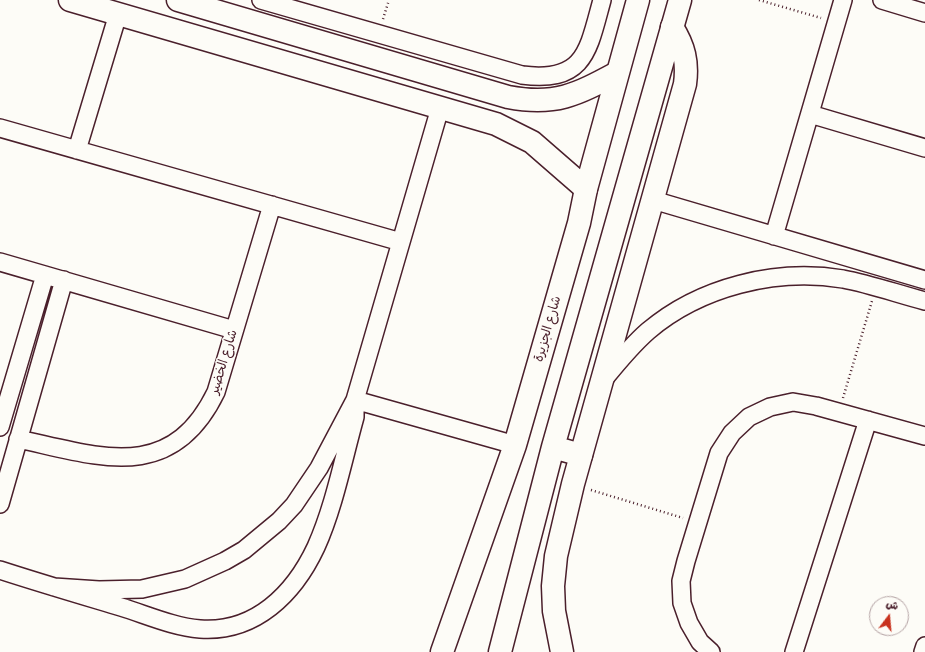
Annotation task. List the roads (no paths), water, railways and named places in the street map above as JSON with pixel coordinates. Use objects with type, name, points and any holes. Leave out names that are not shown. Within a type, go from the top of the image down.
[{"type":"street","points":[[70,0],[496,124],[532,142],[586,189]]},
{"type":"street","points":[[260,0],[522,75],[551,77],[575,66],[588,49],[602,0]]},
{"type":"street","name":"شارع الجزيرة","points":[[442,652],[515,445],[579,223],[586,189],[617,73],[629,38],[638,0]]},
{"type":"street","points":[[500,652],[553,447],[680,0]]},
{"type":"street","points":[[774,236],[843,0]]},
{"type":"street","points":[[882,0],[925,13]]},
{"type":"street","points":[[186,1],[508,97],[527,101],[547,101],[566,98],[617,73]]},
{"type":"street","points":[[77,150],[118,14]]},
{"type":"street","points":[[562,652],[554,611],[553,586],[556,556],[573,484],[685,84],[687,69],[685,54],[680,40],[672,27]]},
{"type":"street","points":[[54,587],[99,590],[142,589],[185,580],[225,562],[262,536],[294,505],[319,468],[355,400],[440,108]]},
{"type":"street","points":[[810,114],[925,148]]},
{"type":"street","points":[[0,128],[401,242]]},
{"type":"street","points":[[652,200],[925,280]]},
{"type":"street","name":"شارع الخضير","points":[[18,439],[110,458],[127,458],[160,450],[188,433],[209,407],[216,392],[272,205]]},
{"type":"street","points":[[0,262],[234,330]]},
{"type":"street","points":[[0,427],[45,275]]},
{"type":"street","points":[[602,382],[624,355],[648,331],[676,311],[707,295],[740,284],[773,278],[808,276],[842,279],[876,287],[925,302]]},
{"type":"street","points":[[0,504],[64,280]]},
{"type":"street","points":[[355,400],[515,445]]},
{"type":"street","points":[[0,570],[183,626],[200,629],[232,626],[263,614],[276,604],[291,587],[315,548],[324,527],[355,417],[355,400]]},
{"type":"street","points":[[711,652],[700,642],[689,624],[682,603],[681,581],[719,453],[732,433],[749,417],[770,407],[793,402],[839,412],[925,436]]},
{"type":"street","points":[[794,652],[868,420]]},
{"type":"street","points":[[553,447],[581,455]]},
{"type":"street","points":[[923,652],[925,646]]}]
